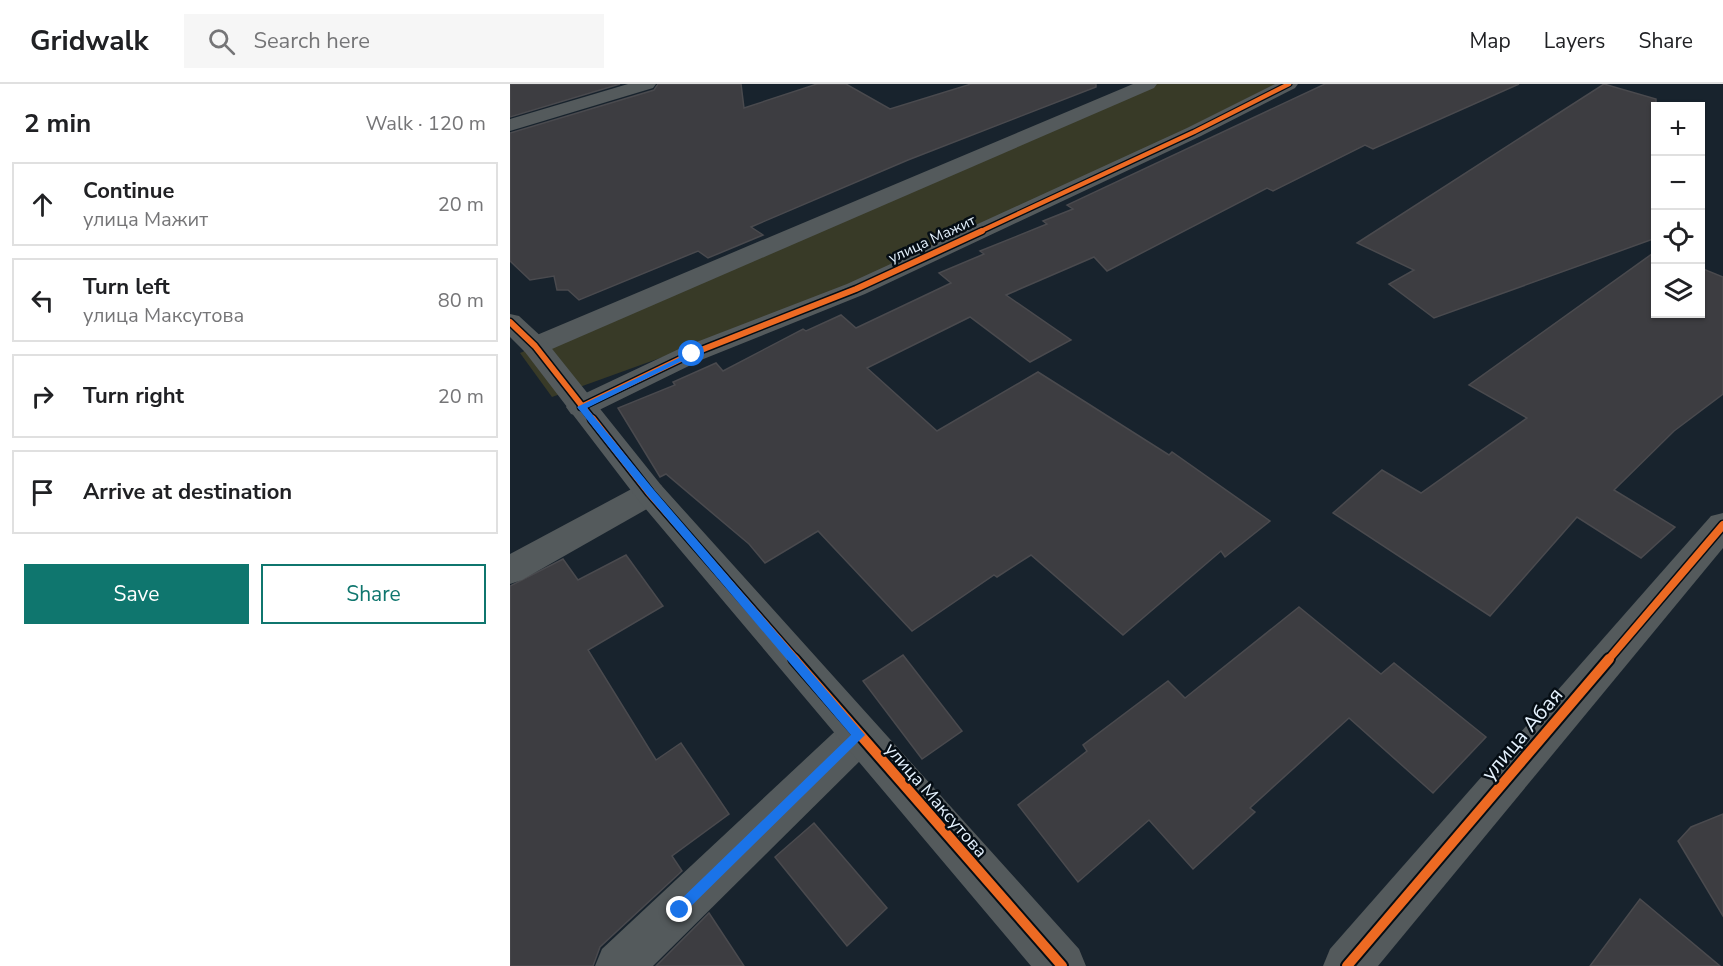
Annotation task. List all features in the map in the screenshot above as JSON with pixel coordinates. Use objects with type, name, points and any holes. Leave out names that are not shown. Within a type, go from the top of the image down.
[{"type":"street","points":[[510,125],[647,84]]},
{"type":"street","points":[[522,334],[1148,84]]},
{"type":"street","name":"улица Мажит","points":[[581,407],[692,354],[856,289],[1194,132],[1289,84]]},
{"type":"street","name":"улица Максутова","points":[[522,334],[650,493],[1062,966]]},
{"type":"street","points":[[510,570],[650,493]]},
{"type":"street","name":"улица Абая","points":[[1347,966],[1723,525]]},
{"type":"street","points":[[619,966],[859,735]]},
{"type":"green space","points":[[1140,84],[1285,84],[851,289],[552,397],[520,353]]},
{"type":"building","points":[[510,84],[620,84],[510,117]]},
{"type":"building","points":[[658,84],[741,84],[744,108],[817,84],[846,84],[890,109],[971,84],[1096,84],[1096,87],[908,160],[751,227],[763,235],[708,258],[698,251],[579,300],[568,290],[557,290],[554,276],[530,280],[510,261],[510,133],[654,90]]},
{"type":"building","points":[[1325,84],[1519,84],[1373,149],[1365,145],[1273,191],[1267,188],[1107,271],[1094,257],[1006,295],[1071,340],[1030,362],[970,317],[867,368],[937,431],[1038,372],[1169,455],[1172,452],[1270,521],[1225,557],[1221,551],[1123,635],[1031,555],[997,577],[994,575],[912,631],[818,531],[765,563],[749,544],[666,474],[660,477],[618,408],[675,385],[673,382],[716,363],[723,371],[803,329],[806,331],[841,315],[856,328],[951,283],[939,273],[984,254],[980,251],[1047,224],[1043,221],[1073,209],[1067,205]]},
{"type":"building","points":[[1604,84],[1656,99],[1656,102],[1651,102],[1651,240],[1434,318],[1389,284],[1414,270],[1357,243]]},
{"type":"building","points":[[1651,255],[1651,318],[1705,318],[1705,270],[1723,277],[1723,394],[1674,431],[1614,490],[1675,527],[1641,558],[1577,517],[1490,616],[1333,513],[1382,470],[1421,493],[1527,418],[1469,385]]},
{"type":"building","points":[[626,555],[663,606],[588,650],[656,760],[681,743],[729,814],[672,856],[682,871],[600,947],[593,966],[510,966],[510,586],[563,559],[578,580]]},
{"type":"building","points":[[1299,607],[1381,674],[1394,663],[1486,737],[1433,793],[1349,718],[1250,808],[1255,812],[1193,869],[1149,820],[1078,882],[1018,805],[1087,751],[1083,745],[1168,681],[1185,698]]},
{"type":"building","points":[[903,655],[962,731],[922,759],[863,681]]},
{"type":"building","points":[[1723,814],[1723,916],[1678,841],[1691,827]]},
{"type":"building","points":[[814,823],[887,908],[847,946],[775,857]]},
{"type":"building","points":[[1640,899],[1720,966],[1590,966]]},
{"type":"building","points":[[709,913],[744,966],[656,966]]},
{"type":"cycle path","points":[[581,407],[691,354],[856,289],[1194,132],[1289,84]]},
{"type":"cycle path","points":[[510,322],[535,346],[650,493],[1062,966]]},
{"type":"cycle path","points":[[1347,966],[1723,525]]},
{"type":"route","points":[[680,910],[859,735],[650,493],[581,407],[692,354]]}]
